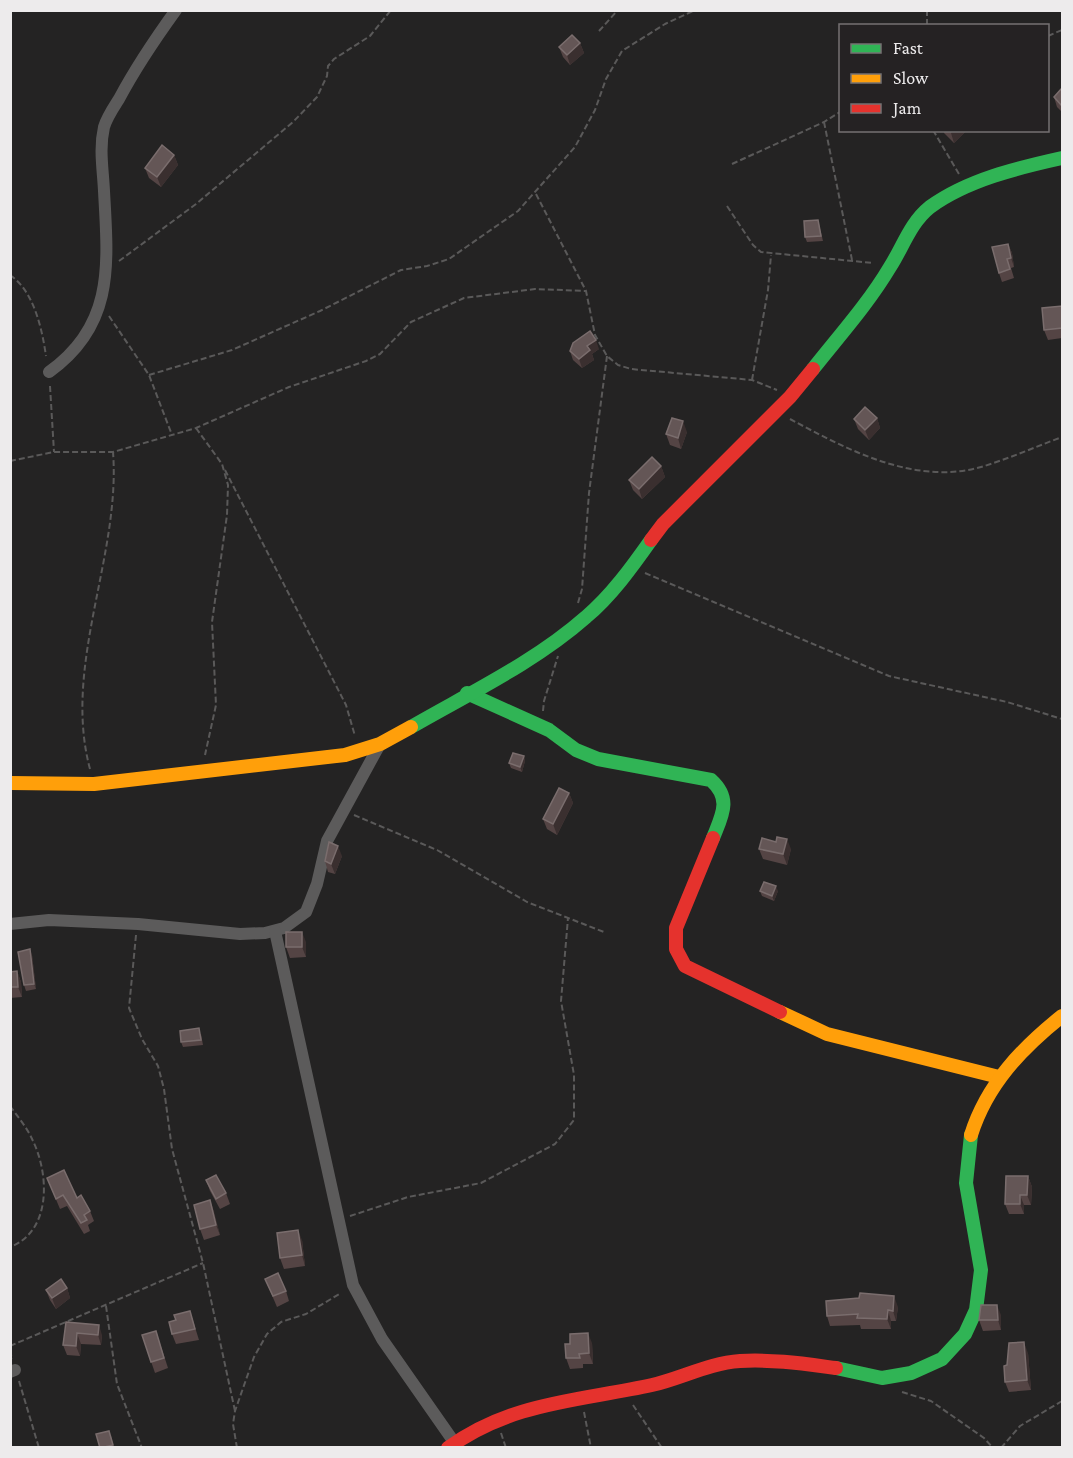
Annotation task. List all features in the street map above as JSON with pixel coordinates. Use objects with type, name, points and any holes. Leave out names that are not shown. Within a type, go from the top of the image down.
[{"type":"street","points":[[49,372],[69,357],[80,344],[101,304],[107,270],[100,153],[105,125],[138,62],[176,10]]},
{"type":"street","points":[[10,783],[94,783],[345,755],[380,744],[467,693],[565,634],[587,617],[631,568],[663,524],[790,397],[860,311],[891,266],[915,222],[942,198],[967,186],[1026,166],[1062,158]]},
{"type":"street","points":[[467,693],[543,727],[576,750],[598,759],[711,780],[725,795],[725,808],[714,838],[694,880],[676,928],[676,949],[685,966],[827,1034],[999,1077]]},
{"type":"street","points":[[10,924],[49,920],[104,925],[138,924],[240,934],[284,928],[306,912],[317,884],[327,841],[380,744]]},
{"type":"street","points":[[275,931],[353,1285],[382,1339],[451,1445],[468,1432],[496,1419],[624,1391],[739,1361],[766,1360],[841,1369],[884,1378],[911,1373],[934,1364],[950,1354],[967,1334],[975,1310],[980,1257],[965,1185],[967,1155],[973,1128],[999,1077],[1029,1041],[1062,1016]]},
{"type":"path","points":[[107,270],[196,204],[284,130],[317,97],[327,76],[328,66],[334,59],[370,36],[391,10]]},
{"type":"path","points":[[599,31],[618,10]]},
{"type":"path","points":[[149,375],[232,350],[330,306],[401,270],[427,266],[449,259],[518,210],[536,194],[575,147],[595,110],[606,79],[622,51],[665,24],[695,10]]},
{"type":"path","points":[[732,164],[824,122],[839,113]]},
{"type":"path","points":[[824,122],[852,260]]},
{"type":"path","points":[[934,132],[967,186]]},
{"type":"path","points":[[536,194],[586,291],[594,335],[607,356],[618,365],[631,369],[752,380],[790,397]]},
{"type":"path","points":[[1062,202],[1062,217]]},
{"type":"path","points":[[727,206],[753,245],[761,252],[771,255],[852,260],[891,266]]},
{"type":"path","points":[[752,380],[768,290],[771,255]]},
{"type":"path","points":[[10,461],[54,452],[113,452],[196,428],[289,387],[366,361],[380,354],[411,322],[464,298],[535,290],[586,291]]},
{"type":"path","points":[[101,304],[149,375],[172,435]]},
{"type":"path","points":[[578,604],[582,589],[589,493],[607,356]]},
{"type":"path","points":[[777,412],[838,445],[894,467],[943,471],[978,468],[1062,437]]},
{"type":"path","points":[[196,428],[222,464],[346,705],[360,750]]},
{"type":"path","points":[[94,783],[85,750],[84,695],[96,594],[115,493],[113,452]]},
{"type":"path","points":[[201,770],[216,705],[212,622],[227,515],[228,485],[222,464]]},
{"type":"path","points":[[631,568],[889,676],[1007,702],[1062,719]]},
{"type":"path","points":[[543,727],[544,701],[565,634]]},
{"type":"path","points":[[343,810],[437,850],[527,902],[604,932]]},
{"type":"path","points":[[339,1220],[408,1197],[481,1184],[555,1144],[574,1120],[574,1076],[561,1001],[568,918]]},
{"type":"path","points":[[138,924],[129,1008],[142,1039],[158,1066],[164,1089],[172,1149],[203,1263],[235,1411]]},
{"type":"path","points":[[10,1106],[33,1140],[43,1170],[45,1193],[33,1231],[19,1244],[10,1247]]},
{"type":"path","points":[[10,1346],[203,1263]]},
{"type":"path","points":[[237,1448],[233,1424],[235,1411],[254,1358],[267,1334],[281,1322],[325,1304],[353,1285]]},
{"type":"path","points":[[106,1306],[117,1384],[142,1448]]},
{"type":"path","points":[[10,1350],[13,1371],[39,1448]]},
{"type":"path","points":[[884,1378],[906,1394],[931,1401],[984,1438],[993,1448]]},
{"type":"path","points":[[624,1391],[662,1448]]},
{"type":"path","points":[[581,1399],[591,1448]]},
{"type":"path","points":[[1002,1448],[1020,1426],[1062,1401]]},
{"type":"building","points":[[572,35],[580,43],[567,55],[559,47]]},
{"type":"building","points":[[1062,88],[1062,106],[1054,97]]},
{"type":"building","points":[[162,145],[174,155],[157,177],[145,168]]},
{"type":"building","points":[[818,220],[821,236],[805,237],[804,221]]},
{"type":"building","points":[[1008,244],[1011,258],[1007,259],[1010,269],[999,273],[992,247]]},
{"type":"building","points":[[1062,306],[1062,328],[1044,330],[1042,308]]},
{"type":"building","points":[[590,331],[596,340],[587,346],[590,350],[579,359],[570,351],[573,343]]},
{"type":"building","points":[[865,407],[877,418],[865,430],[854,419]]},
{"type":"building","points":[[672,418],[683,421],[678,438],[666,434]]},
{"type":"building","points":[[652,457],[661,466],[639,489],[629,480]]},
{"type":"building","points":[[513,753],[524,756],[520,767],[509,763]]},
{"type":"building","points":[[559,788],[569,793],[553,824],[543,819]]},
{"type":"building","points":[[777,837],[787,839],[783,854],[759,849],[762,838],[776,842]]},
{"type":"building","points":[[329,842],[338,846],[331,864],[325,861]]},
{"type":"building","points":[[764,882],[776,886],[772,896],[760,891]]},
{"type":"building","points":[[286,932],[302,932],[302,947],[286,947]]},
{"type":"building","points":[[30,949],[34,984],[24,985],[18,952]]},
{"type":"building","points":[[17,971],[18,987],[10,987],[10,972]]},
{"type":"building","points":[[199,1028],[201,1040],[181,1042],[180,1031]]},
{"type":"building","points":[[64,1170],[77,1198],[81,1195],[90,1211],[84,1215],[87,1220],[81,1223],[63,1195],[56,1199],[47,1178]]},
{"type":"building","points":[[216,1175],[226,1193],[216,1199],[206,1180]]},
{"type":"building","points":[[1006,1176],[1028,1176],[1027,1195],[1020,1195],[1020,1204],[1005,1204]]},
{"type":"building","points":[[210,1200],[216,1225],[200,1229],[194,1205]]},
{"type":"building","points":[[298,1230],[302,1255],[280,1258],[277,1233]]},
{"type":"building","points":[[278,1273],[286,1291],[273,1296],[265,1279]]},
{"type":"building","points":[[61,1279],[67,1288],[52,1298],[46,1290]]},
{"type":"building","points":[[860,1293],[894,1296],[893,1311],[888,1310],[887,1319],[857,1318],[858,1314],[827,1316],[826,1301],[859,1298]]},
{"type":"building","points":[[981,1305],[997,1305],[998,1320],[979,1320]]},
{"type":"building","points":[[190,1311],[195,1329],[172,1334],[169,1322],[176,1320],[174,1315]]},
{"type":"building","points":[[66,1322],[99,1325],[98,1335],[77,1333],[76,1346],[63,1345]]},
{"type":"building","points":[[156,1331],[164,1358],[151,1362],[142,1335]]},
{"type":"building","points":[[588,1333],[589,1353],[579,1354],[580,1358],[566,1358],[565,1344],[570,1344],[570,1334]]},
{"type":"building","points":[[1024,1342],[1027,1380],[1005,1382],[1004,1366],[1007,1365],[1009,1343]]},
{"type":"building","points":[[109,1431],[113,1445],[100,1448],[96,1434]]},
{"type":"traffic: fast","points":[[813,369],[872,294],[912,228],[930,207],[976,182],[1062,158]]},
{"type":"traffic: fast","points":[[411,727],[524,663],[566,633],[613,591],[651,540]]},
{"type":"traffic: fast","points":[[467,693],[549,730],[576,750],[598,759],[711,780],[723,801],[722,815],[713,838]]},
{"type":"traffic: fast","points":[[836,1368],[882,1378],[911,1373],[942,1359],[965,1334],[976,1310],[981,1270],[966,1183],[971,1135]]},
{"type":"traffic: slow","points":[[10,783],[94,784],[345,755],[380,744],[411,727]]},
{"type":"traffic: slow","points":[[780,1012],[827,1034],[999,1077]]},
{"type":"traffic: slow","points":[[971,1135],[986,1099],[996,1083],[1020,1054],[1062,1016]]},
{"type":"traffic: jam","points":[[651,540],[663,524],[790,397],[813,369]]},
{"type":"traffic: jam","points":[[713,838],[676,928],[676,949],[685,966],[780,1012]]},
{"type":"traffic: jam","points":[[448,1448],[496,1421],[521,1412],[546,1405],[652,1385],[729,1362],[788,1362],[836,1368]]}]
